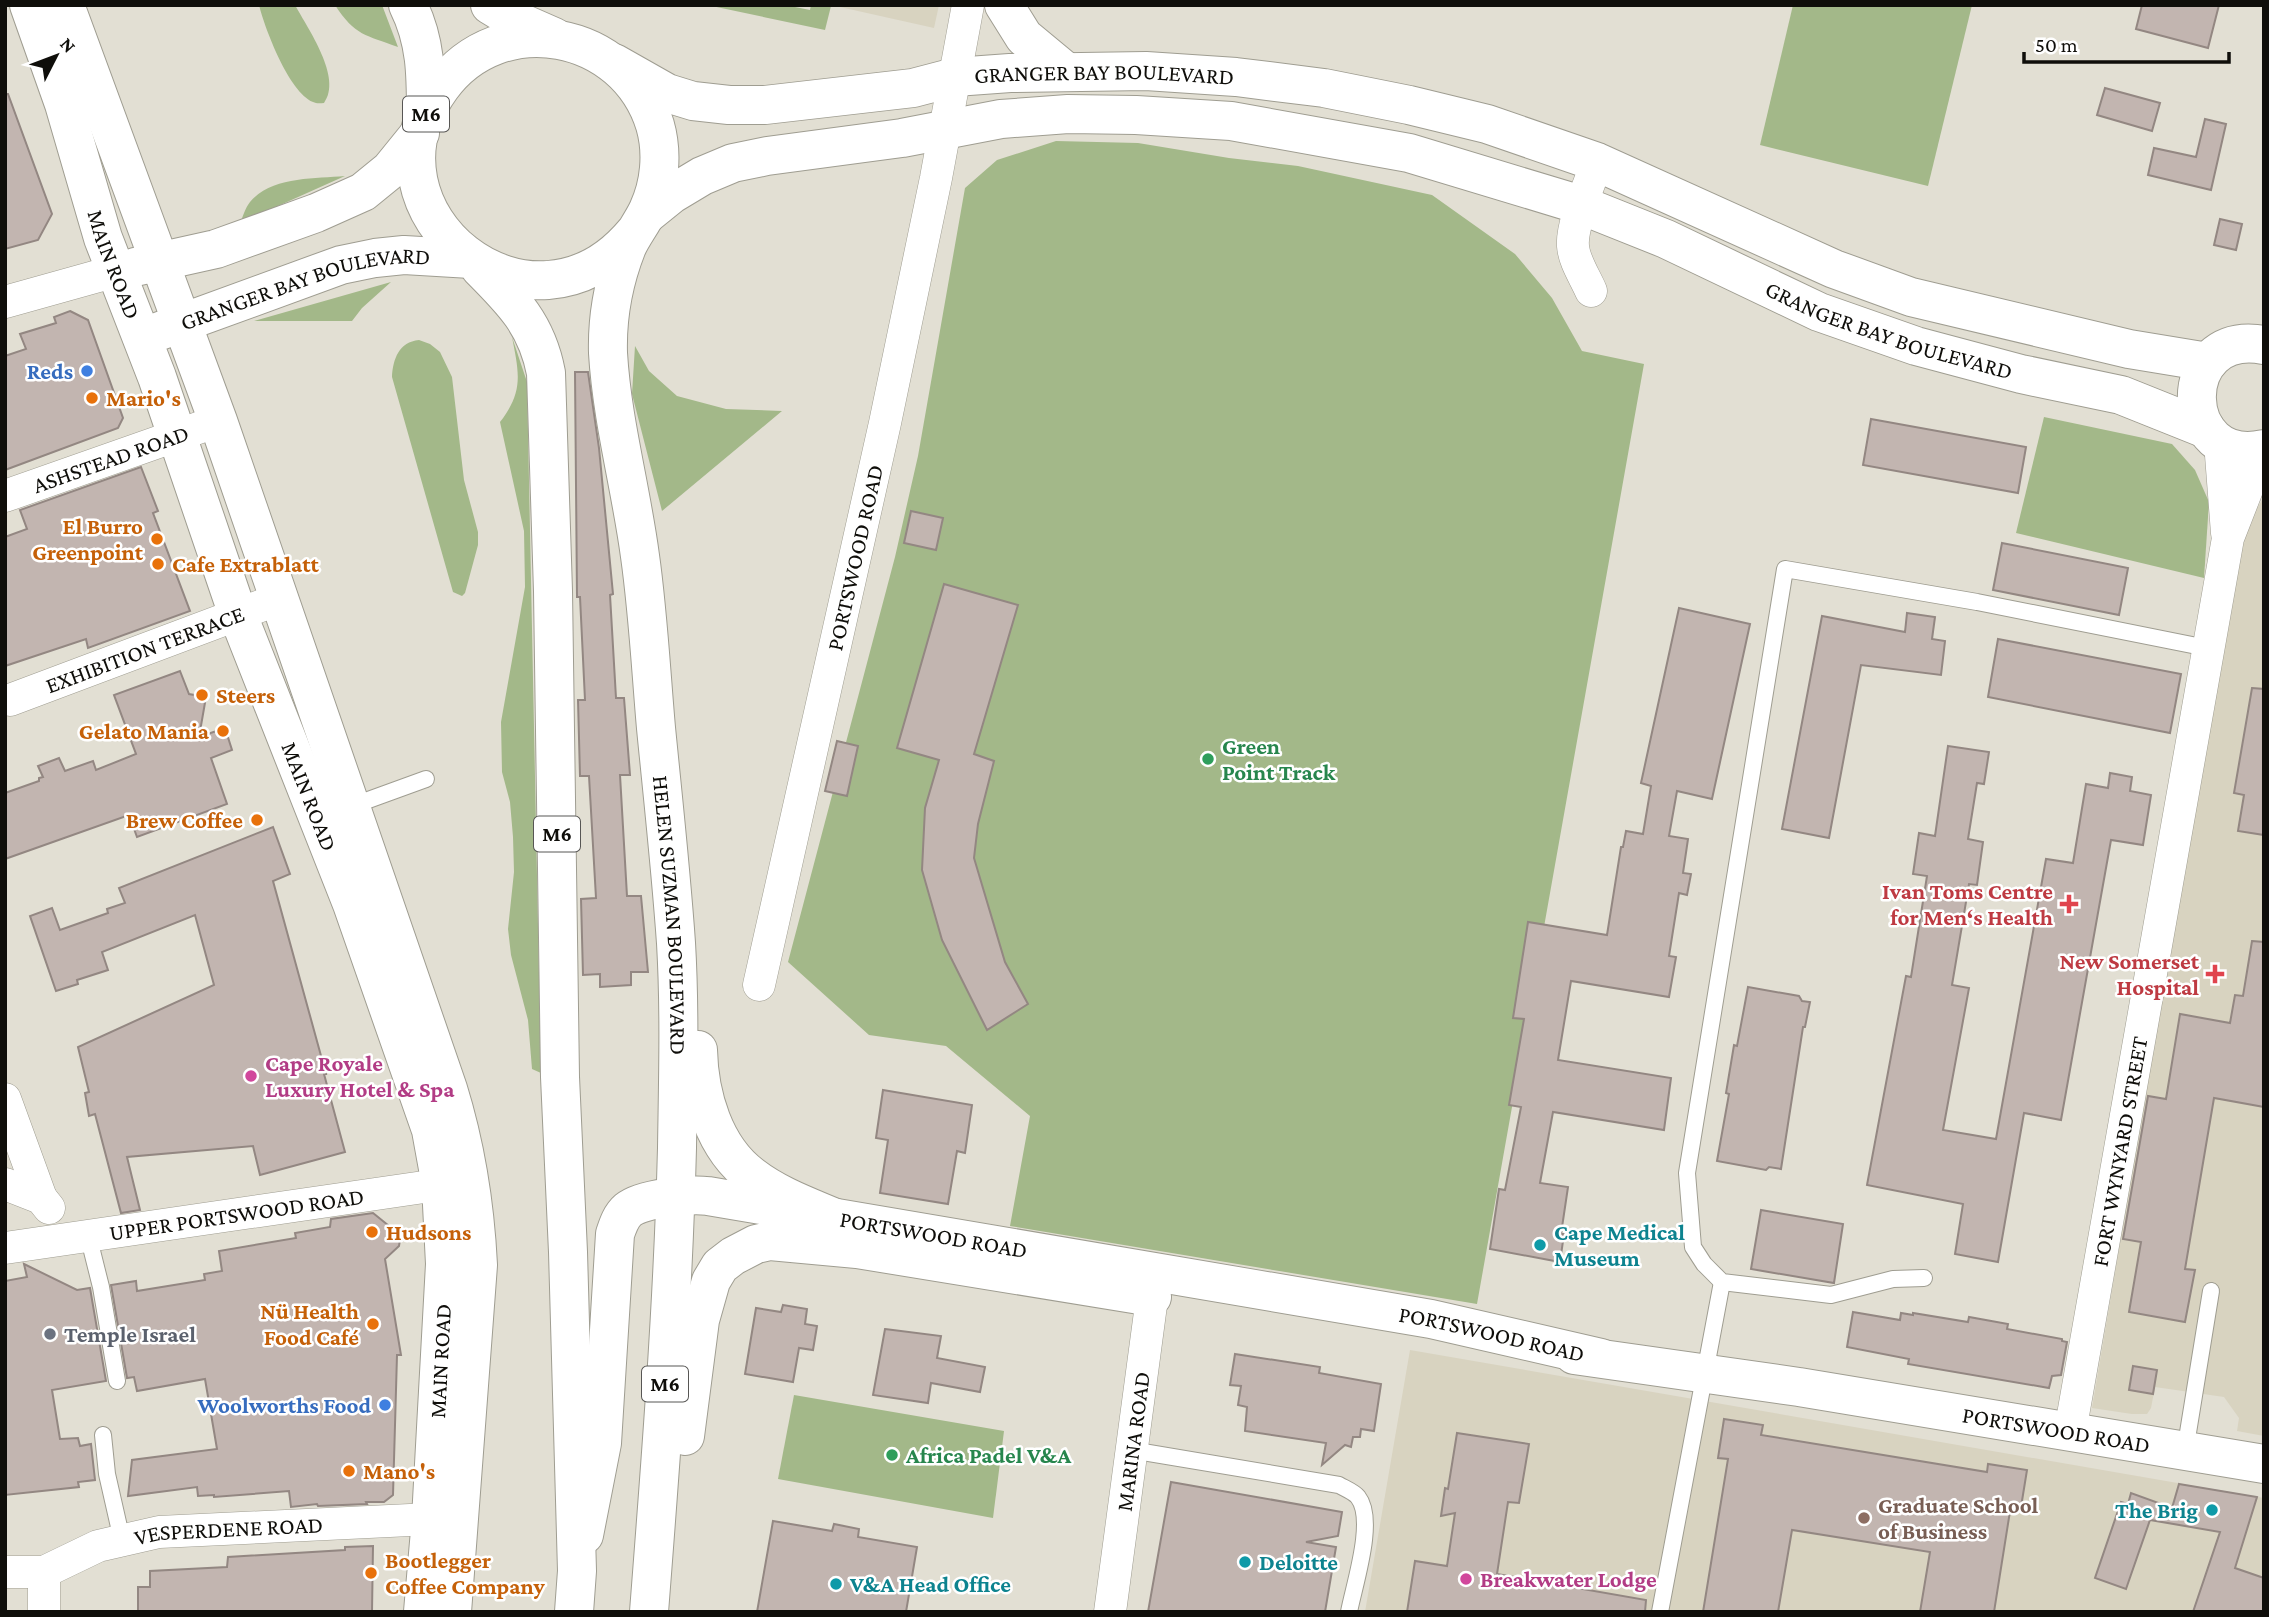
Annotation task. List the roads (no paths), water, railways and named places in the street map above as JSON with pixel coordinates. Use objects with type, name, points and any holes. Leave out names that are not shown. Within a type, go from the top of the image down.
[{"type":"main road","name":"MAIN ROAD","points":[[29,5],[64,104],[103,238],[177,436],[238,615],[333,813],[365,900],[431,1130],[455,1183],[445,1264],[445,1520],[452,1612]]},
{"type":"main road","name":"MAIN ROAD","points":[[65,5],[218,421],[279,599],[333,813]]},
{"type":"main road","name":"HELEN SUZMAN BOULEVARD","points":[[408,5],[416,22],[426,59],[418,169],[428,209],[444,235],[512,300],[530,326],[543,355],[546,373],[553,590],[560,1077],[577,1572],[574,1612]]},
{"type":"main road","name":"HELEN SUZMAN BOULEVARD","points":[[490,5],[536,30],[585,47],[614,64],[633,83],[643,98],[657,136],[658,177],[625,254],[615,290],[608,346],[615,415],[641,559],[676,939],[679,1055],[676,1196],[649,1612]]},
{"type":"main road","points":[[1004,5],[1024,37],[1065,71]]},
{"type":"main road","name":"HELEN SUZMAN BOULEVARD","points":[[423,123],[439,90],[450,76],[485,50],[522,39],[562,40]]},
{"type":"main road","name":"GRANGER BAY BOULEVARD","points":[[614,64],[653,87],[679,98],[737,106],[913,88],[955,77],[1065,71],[1146,71],[1223,76],[1324,88],[1488,124],[1597,162],[1835,269],[1911,298],[2129,349],[2208,362]]},
{"type":"main road","name":"GRANGER BAY BOULEVARD","points":[[640,224],[689,183],[733,163],[767,156],[902,138],[1001,119],[1068,114],[1231,121],[1409,153],[1581,205],[1666,239],[1819,312],[1916,346],[1994,367],[2121,395],[2241,451],[2264,452]]},
{"type":"main road","points":[[116,271],[216,249],[316,213],[363,192],[390,170],[423,123]]},
{"type":"main road","name":"HELEN SUZMAN BOULEVARD","points":[[473,261],[489,270],[516,278],[558,279],[581,273],[602,262],[621,248],[640,224]]},
{"type":"main road","name":"GRANGER BAY BOULEVARD","points":[[141,337],[307,276],[375,258],[404,255],[473,261]]},
{"type":"main road","points":[[2213,436],[2198,414],[2195,398],[2198,381],[2208,362],[2234,345],[2264,345]]},
{"type":"main road","points":[[676,939],[697,1023],[701,1085],[721,1139],[733,1157],[753,1177],[793,1200],[840,1220]]},
{"type":"main road","name":"PORTSWOOD ROAD","points":[[577,1572],[602,1443],[615,1234],[619,1222],[630,1208],[692,1194],[840,1220],[1429,1340],[1601,1357],[2264,1464]]},
{"type":"main road","points":[[652,1572],[674,1519],[705,1299],[720,1266],[743,1250],[771,1241],[1154,1285]]},
{"type":"main road","name":"MAIN ROAD","points":[[423,1612],[445,1520]]},
{"type":"street","name":"PORTSWOOD ROAD","points":[[759,985],[859,547],[968,5]]},
{"type":"street","points":[[1591,291],[1572,244],[1581,205],[1597,162]]},
{"type":"street","points":[[5,302],[116,271]]},
{"type":"street","name":"ASHSTEAD ROAD","points":[[5,496],[218,421]]},
{"type":"street","name":"FORT WYNYARD STREET","points":[[2213,436],[2228,538]]},
{"type":"street","name":"FORT WYNYARD STREET","points":[[2070,1432],[2228,538],[2264,452]]},
{"type":"street","name":"EXHIBITION TERRACE","points":[[10,700],[279,599]]},
{"type":"street","points":[[5,1099],[41,1198]]},
{"type":"street","name":"UPPER PORTSWOOD ROAD","points":[[5,1248],[455,1183]]},
{"type":"street","points":[[5,1184],[41,1198],[79,1236]]},
{"type":"street","name":"MARINA ROAD","points":[[1110,1612],[1154,1285]]},
{"type":"street","name":"VESPERDENE ROAD","points":[[5,1572],[44,1572],[98,1546],[159,1532],[445,1520]]},
{"type":"street","points":[[44,1572],[44,1612]]},
{"type":"lane","points":[[1924,1278],[1894,1279],[1831,1295],[1722,1282],[1704,1264],[1693,1247],[1687,1172],[1784,569],[1977,601],[2207,648]]},
{"type":"lane","points":[[333,813],[426,779]]},
{"type":"lane","points":[[79,1236],[101,1287],[117,1381]]},
{"type":"lane","points":[[1660,1612],[1722,1282]]},
{"type":"lane","points":[[2185,1451],[2211,1291]]},
{"type":"lane","points":[[103,1435],[107,1474],[122,1540]]},
{"type":"lane","points":[[1132,1450],[1339,1485],[1358,1497],[1364,1515],[1365,1532],[1349,1612]]},
{"type":"place","name":"Reds","points":[[87,371]]},
{"type":"place","name":"Mario's","points":[[92,398]]},
{"type":"place","name":"El Burro Greenpoint","points":[[157,539]]},
{"type":"place","name":"Cafe Extrablatt","points":[[158,564]]},
{"type":"place","name":"Steers","points":[[202,695]]},
{"type":"place","name":"Gelato Mania","points":[[223,731]]},
{"type":"place","name":"Green Point Track","points":[[1208,759]]},
{"type":"place","name":"Brew Coffee","points":[[257,820]]},
{"type":"place","name":"Ivan Toms Centre for Men‘s Health","points":[[2069,904]]},
{"type":"place","name":"New Somerset Hospital","points":[[2215,974]]},
{"type":"place","name":"Cape Royale Luxury Hotel & Spa","points":[[251,1076]]},
{"type":"place","name":"Hudsons","points":[[372,1232]]},
{"type":"place","name":"Cape Medical Museum","points":[[1540,1245]]},
{"type":"place","name":"Nü Health Food Café","points":[[373,1324]]},
{"type":"place","name":"Temple Israel","points":[[50,1334]]},
{"type":"place","name":"Woolworths Food","points":[[385,1405]]},
{"type":"place","name":"Africa Padel V&A","points":[[892,1455]]},
{"type":"place","name":"Mano's","points":[[349,1471]]},
{"type":"place","name":"The Brig","points":[[2212,1510]]},
{"type":"place","name":"Graduate School of Business","points":[[1864,1518]]},
{"type":"place","name":"Deloitte","points":[[1245,1562]]},
{"type":"place","name":"Bootlegger Coffee Company","points":[[371,1573]]},
{"type":"place","name":"Breakwater Lodge","points":[[1466,1579]]},
{"type":"place","name":"V&A Head Office","points":[[836,1584]]}]
